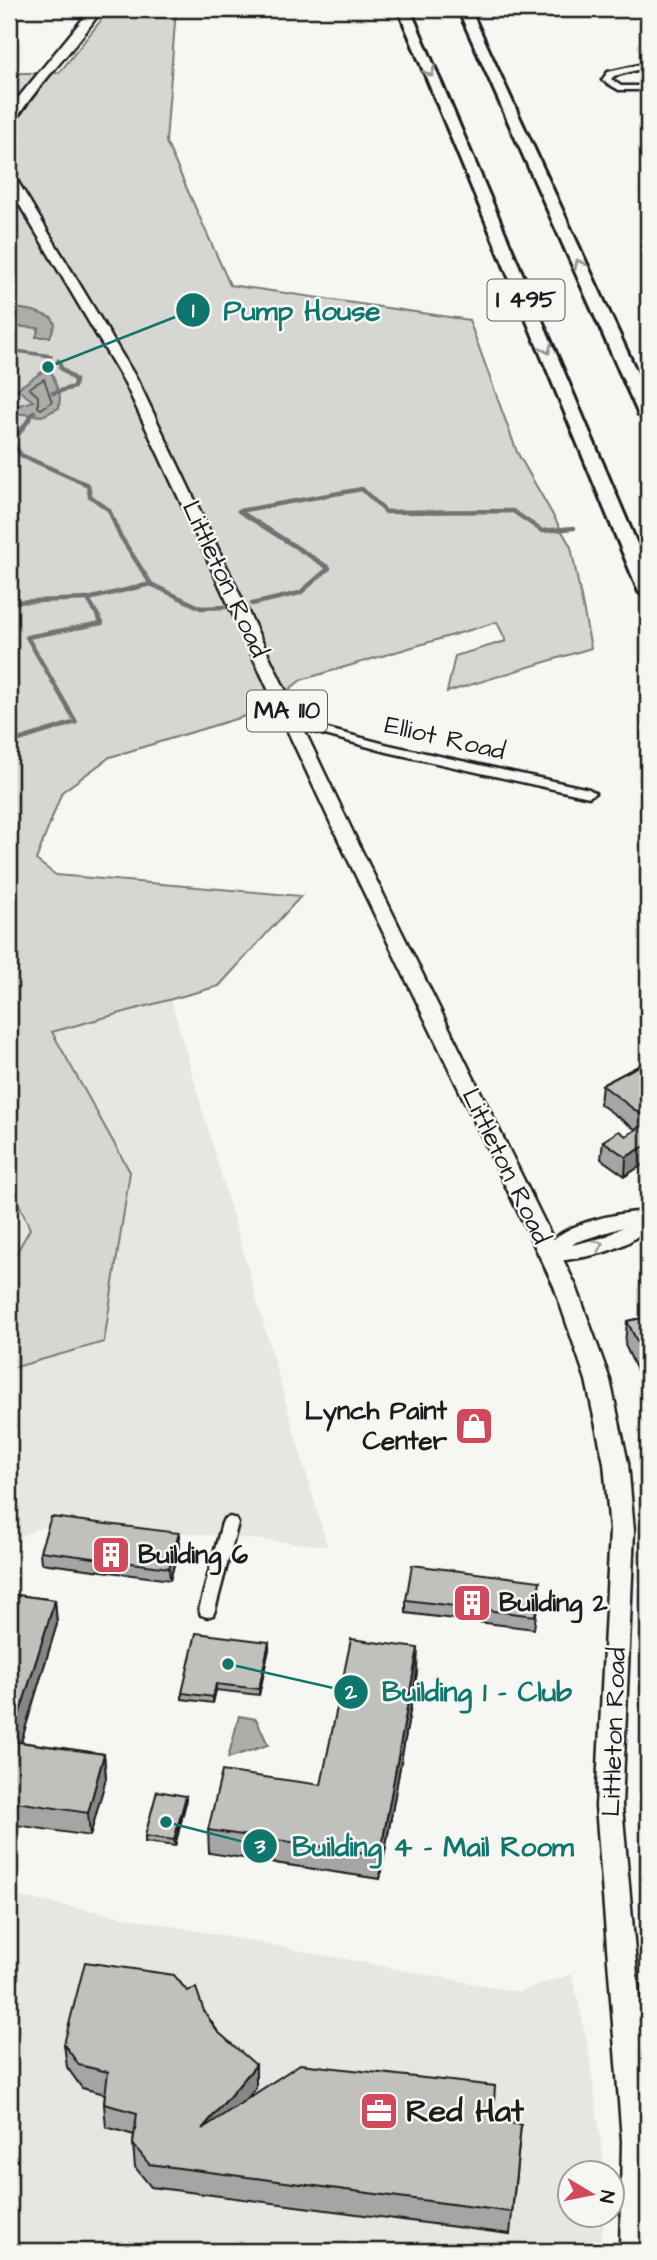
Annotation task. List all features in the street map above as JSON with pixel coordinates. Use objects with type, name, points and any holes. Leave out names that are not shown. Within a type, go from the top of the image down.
[{"type":"highway","name":"I 495","points":[[404,9],[648,592]]},
{"type":"highway","name":"I 495","points":[[464,9],[648,415]]},
{"type":"main road","points":[[9,121],[15,108],[83,29],[96,9]]},
{"type":"main road","name":"Littleton Road","points":[[9,177],[132,383],[565,1286],[598,1380],[618,1479],[621,1579],[609,1806],[637,2140],[635,2251]]},
{"type":"main road","points":[[549,1255],[578,1253],[633,1233],[646,1219]]},
{"type":"street","points":[[648,65],[611,74],[606,80],[619,88],[648,88]]},
{"type":"street","name":"Elliot Road","points":[[293,723],[387,748],[589,793]]},
{"type":"street","points":[[207,1610],[230,1523]]},
{"type":"shaded area","points":[[110,9],[176,9],[166,142],[230,285],[469,320],[517,452],[571,547],[591,648],[447,692],[455,656],[506,641],[497,622],[301,680],[262,711],[110,757],[62,792],[36,860],[56,875],[301,896],[219,986],[52,1032],[130,1172],[104,1342],[9,1369],[9,1266],[30,1229],[9,1181],[9,73],[59,73]]},
{"type":"shaded area","points":[[9,882],[143,902],[327,1546],[55,1521],[9,1542]]},
{"type":"shaded area","points":[[9,1895],[518,1992],[572,1974],[588,2047],[603,2158],[556,2158],[556,2228],[603,2228],[599,2251],[9,2251]]},
{"type":"water","points":[[9,307],[34,311],[52,318],[55,324],[50,337],[36,337],[39,328],[9,326]]},
{"type":"water","points":[[42,372],[52,373],[60,397],[59,408],[42,416],[11,413],[13,407],[33,401],[17,389]]},
{"type":"water","points":[[239,1716],[256,1719],[268,1745],[228,1758]]},
{"type":"building","points":[[648,1061],[648,1120],[602,1085]]},
{"type":"building","points":[[648,1122],[648,1144],[626,1157],[603,1141],[619,1131],[626,1136]]},
{"type":"building","points":[[648,1317],[648,1364],[627,1321]]},
{"type":"building","name":"Building 6","points":[[51,1517],[179,1533],[169,1568],[40,1551]]},
{"type":"building","name":"Building 2","points":[[412,1565],[540,1581],[535,1616],[406,1600]]},
{"type":"building","points":[[9,1594],[55,1600],[11,1741],[104,1754],[88,1813],[9,1801]]},
{"type":"building","points":[[196,1633],[269,1642],[259,1689],[216,1684],[213,1697],[182,1693]]},
{"type":"building","points":[[351,1639],[418,1648],[380,1855],[208,1830],[222,1771],[321,1785]]},
{"type":"building","points":[[157,1791],[186,1796],[174,1840],[145,1836]]},
{"type":"building","name":"Red Hat","points":[[85,1962],[174,1975],[187,1991],[196,1988],[204,2011],[217,2031],[256,2065],[202,2129],[300,2064],[495,2086],[493,2120],[521,2125],[512,2212],[149,2164],[133,2144],[137,2113],[104,2104],[108,2072],[79,2065],[64,2044]]},
{"type":"waterway","points":[[9,350],[51,356]]},
{"type":"waterway","points":[[58,360],[62,369]]},
{"type":"waterway","points":[[53,393],[74,387],[75,380],[62,369]]},
{"type":"waterway","points":[[34,412],[18,435],[10,439],[21,455],[88,485],[90,496],[109,510],[119,534],[151,584]]},
{"type":"waterway","points":[[252,604],[300,593],[329,568],[239,511],[362,489],[386,512],[513,511],[542,531],[574,528]]},
{"type":"waterway","points":[[88,599],[151,584]]},
{"type":"waterway","points":[[151,584],[201,608],[226,607]]},
{"type":"waterway","points":[[9,602],[88,599]]},
{"type":"waterway","points":[[9,743],[76,722],[27,637],[102,623],[88,599]]},
{"type":"place","name":"Pump House","points":[[48,367]]},
{"type":"place","name":"Lynch Paint Center","points":[[474,1426]]},
{"type":"place","name":"Building 6","points":[[111,1555]]},
{"type":"place","name":"Building 2","points":[[472,1603]]},
{"type":"place","name":"Building 1 - Club","points":[[228,1664]]},
{"type":"place","name":"Building 4 - Mail Room","points":[[166,1822]]},
{"type":"place","name":"Red Hat","points":[[379,2111]]}]
